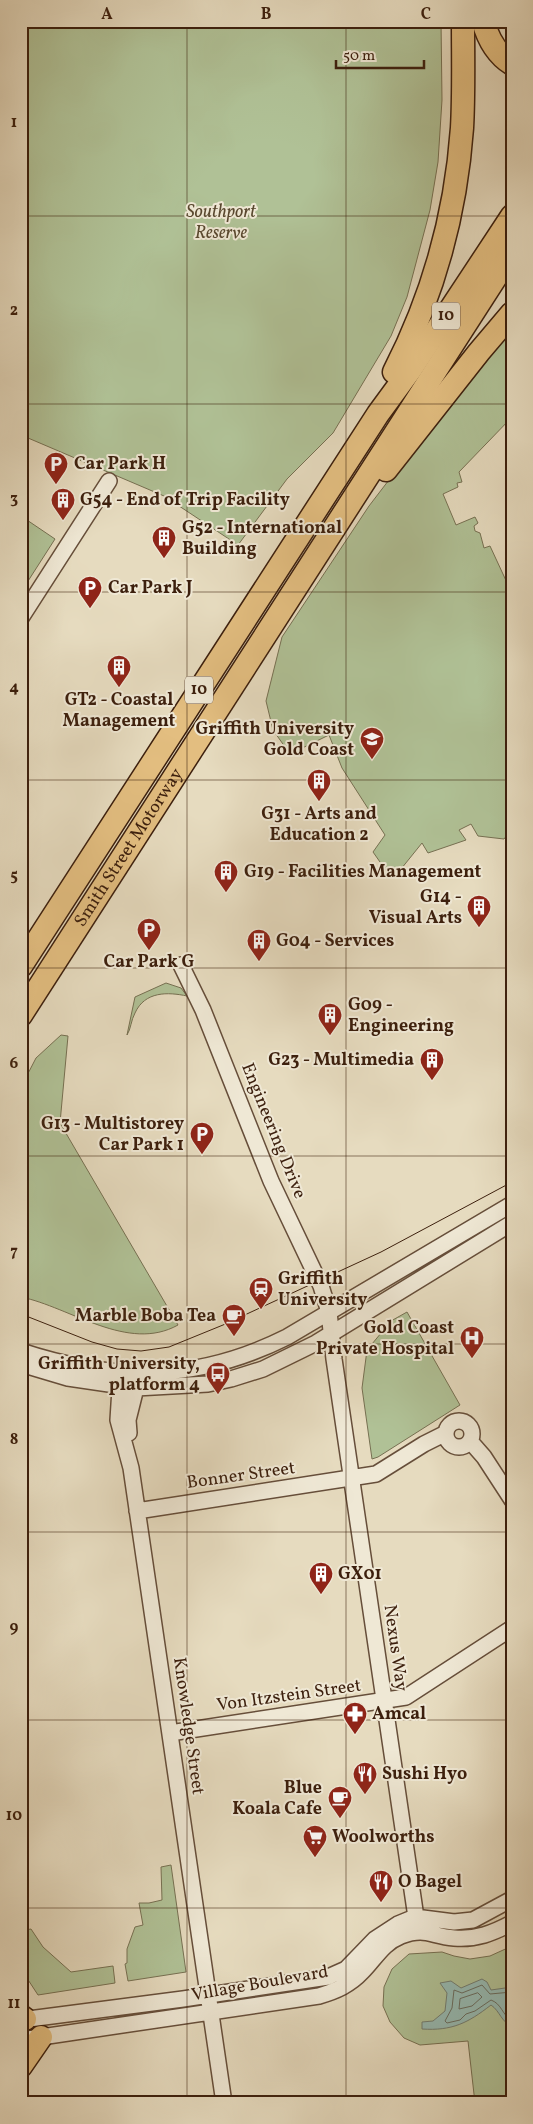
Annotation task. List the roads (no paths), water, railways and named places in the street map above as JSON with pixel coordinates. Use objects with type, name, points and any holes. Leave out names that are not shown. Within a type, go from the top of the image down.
[{"type":"highway","points":[[378,414],[385,390],[419,320],[446,232],[459,162],[462,127],[463,21]]},
{"type":"highway","points":[[483,21],[493,46],[512,64]]},
{"type":"highway","name":"Smith Street Motorway","points":[[21,966],[378,414],[411,369],[512,216]]},
{"type":"highway","name":"Smith Street Motorway","points":[[21,1015],[342,519],[391,439],[512,252]]},
{"type":"highway","points":[[342,519],[381,477],[512,313]]},
{"type":"highway","points":[[21,2066],[26,2027]]},
{"type":"street","points":[[21,618],[109,481]]},
{"type":"street","name":"Engineering Drive","points":[[181,965],[203,1010],[271,1181],[316,1273],[329,1312]]},
{"type":"street","points":[[137,1381],[242,1357],[287,1337],[512,1204]]},
{"type":"street","points":[[21,1364],[68,1378],[208,1384],[232,1380],[280,1362],[316,1343],[512,1222]]},
{"type":"street","name":"Nexus Way","points":[[329,1312],[351,1479],[417,1924]]},
{"type":"street","points":[[21,1351],[120,1380]]},
{"type":"street","name":"Knowledge Street","points":[[120,1380],[118,1420],[129,1462],[137,1511],[224,2103]]},
{"type":"street","name":"Knowledge Street","points":[[129,1462],[131,1447],[128,1420],[137,1381]]},
{"type":"street","name":"Bonner Street","points":[[137,1511],[380,1473],[424,1444],[446,1433],[450,1425],[455,1422],[464,1422],[472,1432],[470,1441],[484,1457],[512,1500]]},
{"type":"street","name":"Von Itzstein Street","points":[[170,1733],[406,1697],[415,1693],[512,1628]]},
{"type":"street","name":"Village Boulevard","points":[[26,2027],[208,1995],[328,1977],[346,1969],[376,1939],[398,1924],[473,1920],[512,1899]]},
{"type":"street","points":[[417,1924],[453,1938],[465,1938],[482,1937],[512,1923]]},
{"type":"street","name":"Village Boulevard","points":[[26,2027],[210,2012],[319,1996],[344,1987],[362,1972],[379,1951],[417,1924]]},
{"type":"water","points":[[482,1979],[487,1982],[491,1990],[512,1987],[512,2026],[505,2022],[491,2005],[475,2017],[459,2025],[442,2029],[422,2029],[422,2022],[433,2021],[445,2011],[447,1993],[440,1983],[451,1981],[461,1988]]},
{"type":"tram line","points":[[21,1314],[92,1342],[117,1349],[141,1351],[169,1347],[223,1325],[381,1252],[512,1182]]},
{"type":"place","name":"Car Park H","points":[[56,485]]},
{"type":"place","name":"G54 - End of Trip Facility","points":[[63,521]]},
{"type":"place","name":"G52 - International Building","points":[[164,559]]},
{"type":"place","name":"Car Park J","points":[[90,609]]},
{"type":"place","name":"GT2 - Coastal Management","points":[[119,688]]},
{"type":"place","name":"Griffith University Gold Coast","points":[[372,760]]},
{"type":"place","name":"G31 - Arts and Education 2","points":[[319,802]]},
{"type":"place","name":"G19 - Facilities Management","points":[[226,893]]},
{"type":"place","name":"G14 - Visual Arts","points":[[479,928]]},
{"type":"place","name":"Car Park G","points":[[149,951]]},
{"type":"place","name":"G04 - Services","points":[[259,962]]},
{"type":"place","name":"G09 - Engineering","points":[[330,1036]]},
{"type":"place","name":"G23 - Multimedia","points":[[432,1081]]},
{"type":"place","name":"G13 - Multistorey Car Park 1","points":[[202,1155]]},
{"type":"place","name":"Griffith University","points":[[261,1310]]},
{"type":"place","name":"Marble Boba Tea","points":[[234,1337]]},
{"type":"place","name":"Gold Coast Private Hospital","points":[[472,1359]]},
{"type":"place","name":"Griffith University, platform 4","points":[[218,1395]]},
{"type":"place","name":"GX01","points":[[321,1595]]},
{"type":"place","name":"Amcal","points":[[355,1735]]},
{"type":"place","name":"Sushi Hyo","points":[[365,1795]]},
{"type":"place","name":"Blue Koala Cafe","points":[[340,1819]]},
{"type":"place","name":"Woolworths","points":[[315,1858]]},
{"type":"place","name":"O Bagel","points":[[381,1903]]},
{"type":"park label","name":"Southport Reserve","points":[[221,222]]}]
